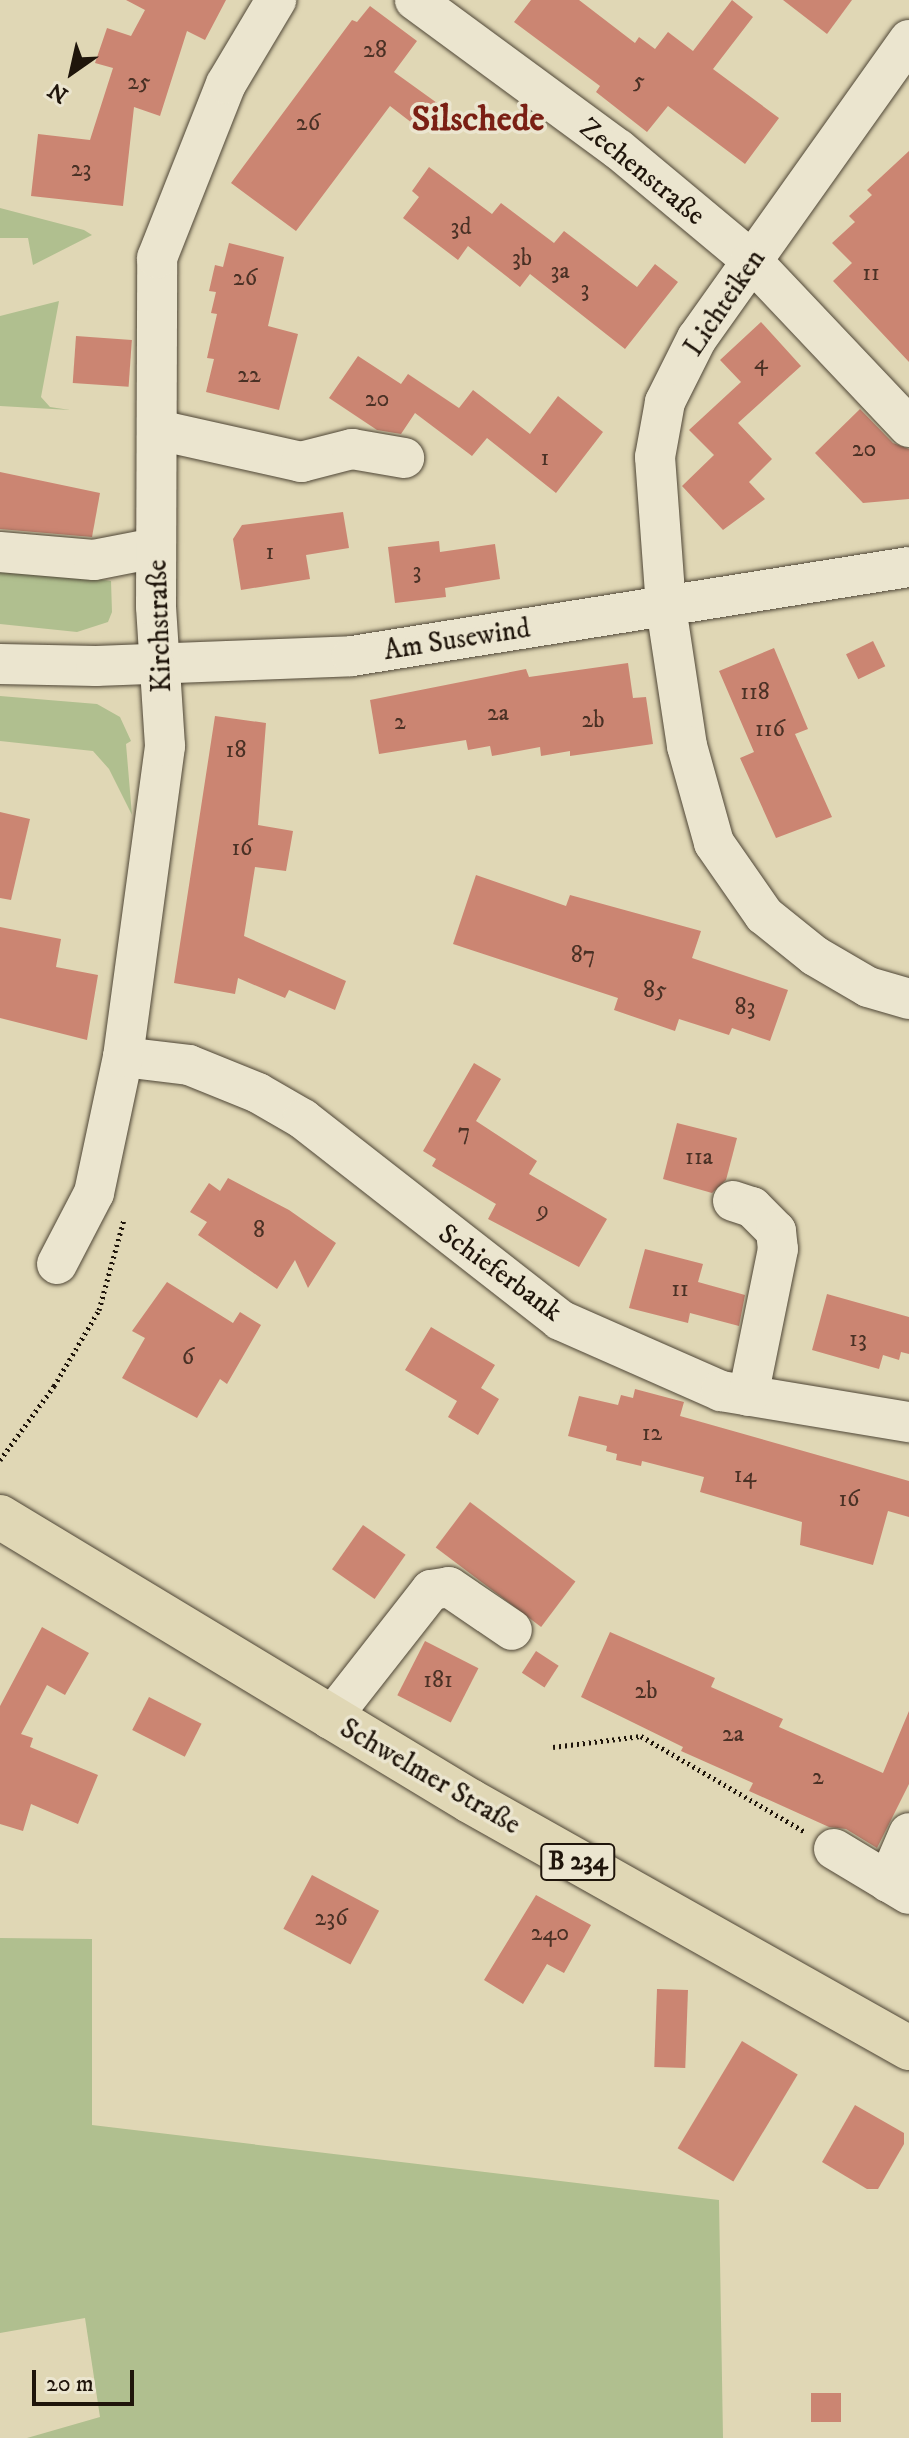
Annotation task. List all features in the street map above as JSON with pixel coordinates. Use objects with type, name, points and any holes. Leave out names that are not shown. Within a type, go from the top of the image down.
[{"type":"main road","name":"Schwelmer Straße","points":[[0,1517],[330,1719],[909,2048]]},
{"type":"street","name":"Kirchstraße","points":[[57,1264],[94,1193],[123,1057],[165,746],[156,548],[157,258],[164,231],[226,84],[276,0]]},
{"type":"street","name":"Zechenstraße","points":[[415,0],[758,253],[909,399]]},
{"type":"street","name":"Lichteiken","points":[[666,607],[655,457],[665,402],[697,338],[909,40]]},
{"type":"street","points":[[758,253],[909,427]]},
{"type":"street","points":[[158,430],[301,462],[352,449],[404,458]]},
{"type":"street","points":[[0,552],[94,560],[156,548]]},
{"type":"street","name":"Am Susewind","points":[[0,664],[352,656],[909,567]]},
{"type":"street","points":[[666,607],[687,746],[714,843],[735,878],[764,915],[815,956],[868,987],[909,999]]},
{"type":"street","name":"Schieferbank","points":[[123,1057],[189,1065],[258,1093],[303,1119],[560,1320],[721,1391],[909,1422]]},
{"type":"street","points":[[733,1201],[752,1207],[776,1231],[778,1249],[748,1396]]},
{"type":"street","points":[[330,1719],[431,1590],[449,1587],[512,1630]]},
{"type":"street","points":[[834,1849],[899,1888],[909,1833]]},
{"type":"path","points":[[0,1460],[54,1386],[99,1310],[125,1217]]},
{"type":"path","points":[[553,1747],[641,1736],[834,1849]]},
{"type":"green space","points":[[0,208],[84,230],[92,235],[33,265],[28,238],[0,238]]},
{"type":"green space","points":[[59,301],[41,397],[50,407],[70,410],[0,406],[0,316]]},
{"type":"green space","points":[[0,565],[111,581],[112,612],[108,622],[77,632],[0,624]]},
{"type":"green space","points":[[0,696],[97,704],[120,717],[131,741],[126,744],[132,815],[109,769],[93,751],[0,741]]},
{"type":"green space","points":[[0,1938],[92,1939],[92,2125],[719,2200],[723,2438],[27,2438],[100,2417],[85,2318],[0,2333]]},
{"type":"building","points":[[126,0],[226,0],[205,40],[187,31],[160,116],[134,107],[123,206],[31,196],[38,134],[90,140],[113,68],[95,63],[107,28],[131,36],[145,10]]},
{"type":"building","points":[[531,0],[579,0],[635,43],[639,37],[655,49],[668,32],[693,51],[732,0],[753,17],[713,69],[779,118],[745,164],[668,106],[647,132],[596,92],[600,86],[514,22]]},
{"type":"building","points":[[783,0],[852,0],[827,34]]},
{"type":"building","points":[[370,6],[417,41],[394,72],[444,108],[425,133],[390,106],[296,231],[231,183],[352,20],[357,22]]},
{"type":"building","points":[[909,151],[909,362],[833,281],[852,263],[832,243],[855,222],[849,216],[872,195],[867,190]]},
{"type":"building","points":[[429,167],[492,214],[501,203],[554,243],[564,231],[637,287],[655,264],[678,282],[625,349],[530,274],[520,287],[468,246],[458,260],[403,218],[419,197],[412,191]]},
{"type":"building","points":[[229,243],[284,257],[268,326],[298,334],[279,410],[206,392],[214,359],[207,358],[217,314],[211,313],[216,292],[209,291],[215,265],[223,267]]},
{"type":"building","points":[[761,322],[801,366],[738,423],[772,459],[749,482],[765,499],[723,530],[682,486],[714,455],[689,430],[741,382],[720,360]]},
{"type":"building","points":[[76,336],[132,340],[129,387],[73,383]]},
{"type":"building","points":[[358,356],[401,384],[408,374],[459,408],[473,390],[530,434],[558,396],[603,432],[556,493],[487,438],[472,456],[415,413],[401,434],[377,430],[329,398]]},
{"type":"building","points":[[860,409],[893,443],[909,449],[909,499],[863,503],[815,453]]},
{"type":"building","points":[[0,472],[100,493],[92,537],[0,529]]},
{"type":"building","points":[[343,512],[349,548],[306,555],[310,579],[241,590],[233,539],[242,525]]},
{"type":"building","points":[[439,541],[440,552],[495,544],[500,579],[445,588],[446,597],[395,603],[388,547]]},
{"type":"building","points":[[873,641],[885,666],[858,679],[846,654]]},
{"type":"building","points":[[774,648],[808,729],[795,734],[832,817],[776,838],[740,758],[754,752],[719,671]]},
{"type":"building","points":[[628,663],[633,698],[646,697],[653,744],[570,756],[570,751],[541,756],[540,747],[492,756],[490,746],[468,750],[466,740],[379,754],[370,700],[526,669],[529,677]]},
{"type":"building","points":[[215,716],[266,723],[258,825],[293,831],[286,871],[255,867],[244,936],[346,981],[335,1010],[289,990],[285,998],[238,978],[235,994],[174,983]]},
{"type":"building","points":[[0,812],[30,819],[11,900],[0,898]]},
{"type":"building","points":[[476,875],[566,906],[570,895],[701,931],[692,958],[788,990],[770,1041],[732,1028],[729,1035],[679,1019],[675,1031],[614,1010],[618,998],[453,944]]},
{"type":"building","points":[[0,927],[61,939],[56,967],[98,975],[87,1040],[0,1018]]},
{"type":"building","points":[[474,1063],[501,1079],[476,1121],[537,1161],[529,1174],[607,1219],[579,1267],[488,1219],[496,1204],[432,1166],[436,1159],[423,1151]]},
{"type":"building","points":[[677,1123],[737,1138],[726,1180],[712,1193],[663,1179]]},
{"type":"building","points":[[228,1178],[289,1210],[336,1243],[308,1288],[295,1260],[277,1289],[198,1235],[207,1222],[190,1212],[209,1183],[220,1191]]},
{"type":"building","points":[[645,1249],[703,1264],[698,1282],[745,1295],[739,1326],[690,1313],[688,1323],[629,1308]]},
{"type":"building","points":[[167,1282],[233,1323],[240,1312],[261,1325],[227,1384],[220,1379],[197,1418],[122,1378],[145,1338],[132,1331]]},
{"type":"building","points":[[827,1294],[909,1317],[909,1354],[901,1352],[899,1360],[883,1355],[879,1369],[812,1350]]},
{"type":"building","points":[[431,1327],[495,1365],[481,1388],[499,1399],[478,1435],[448,1417],[457,1401],[405,1370]]},
{"type":"building","points":[[635,1389],[684,1402],[680,1416],[909,1481],[909,1517],[888,1511],[873,1565],[800,1545],[802,1522],[700,1492],[704,1477],[642,1461],[641,1466],[616,1460],[617,1454],[606,1451],[607,1446],[568,1436],[579,1396],[618,1405],[621,1395],[633,1398]]},
{"type":"building","points":[[470,1502],[575,1581],[541,1627],[436,1548]]},
{"type":"building","points":[[363,1525],[406,1555],[375,1599],[332,1569]]},
{"type":"building","points":[[42,1627],[89,1653],[65,1695],[47,1685],[21,1734],[33,1738],[30,1747],[98,1775],[78,1824],[31,1804],[23,1831],[0,1824],[0,1706]]},
{"type":"building","points":[[610,1632],[715,1678],[711,1687],[783,1719],[779,1727],[883,1773],[909,1711],[909,1784],[877,1848],[846,1829],[829,1827],[749,1791],[753,1783],[681,1751],[683,1747],[581,1697]]},
{"type":"building","points":[[425,1641],[478,1668],[451,1723],[397,1695]]},
{"type":"building","points":[[536,1651],[559,1666],[544,1688],[522,1673]]},
{"type":"building","points":[[149,1697],[202,1724],[185,1757],[132,1730]]},
{"type":"building","points":[[312,1875],[379,1911],[350,1965],[283,1929]]},
{"type":"building","points":[[536,1895],[591,1925],[564,1973],[547,1964],[523,2004],[484,1980]]},
{"type":"building","points":[[657,1989],[688,1990],[685,2068],[654,2067]]},
{"type":"building","points":[[742,2041],[798,2074],[733,2182],[678,2148]]},
{"type":"building","points":[[855,2105],[904,2133],[904,2144],[878,2189],[867,2189],[822,2162]]},
{"type":"building","points":[[811,2393],[841,2393],[841,2422],[811,2422]]},
{"type":"district","name":"Silschede","points":[[478,120]]}]
